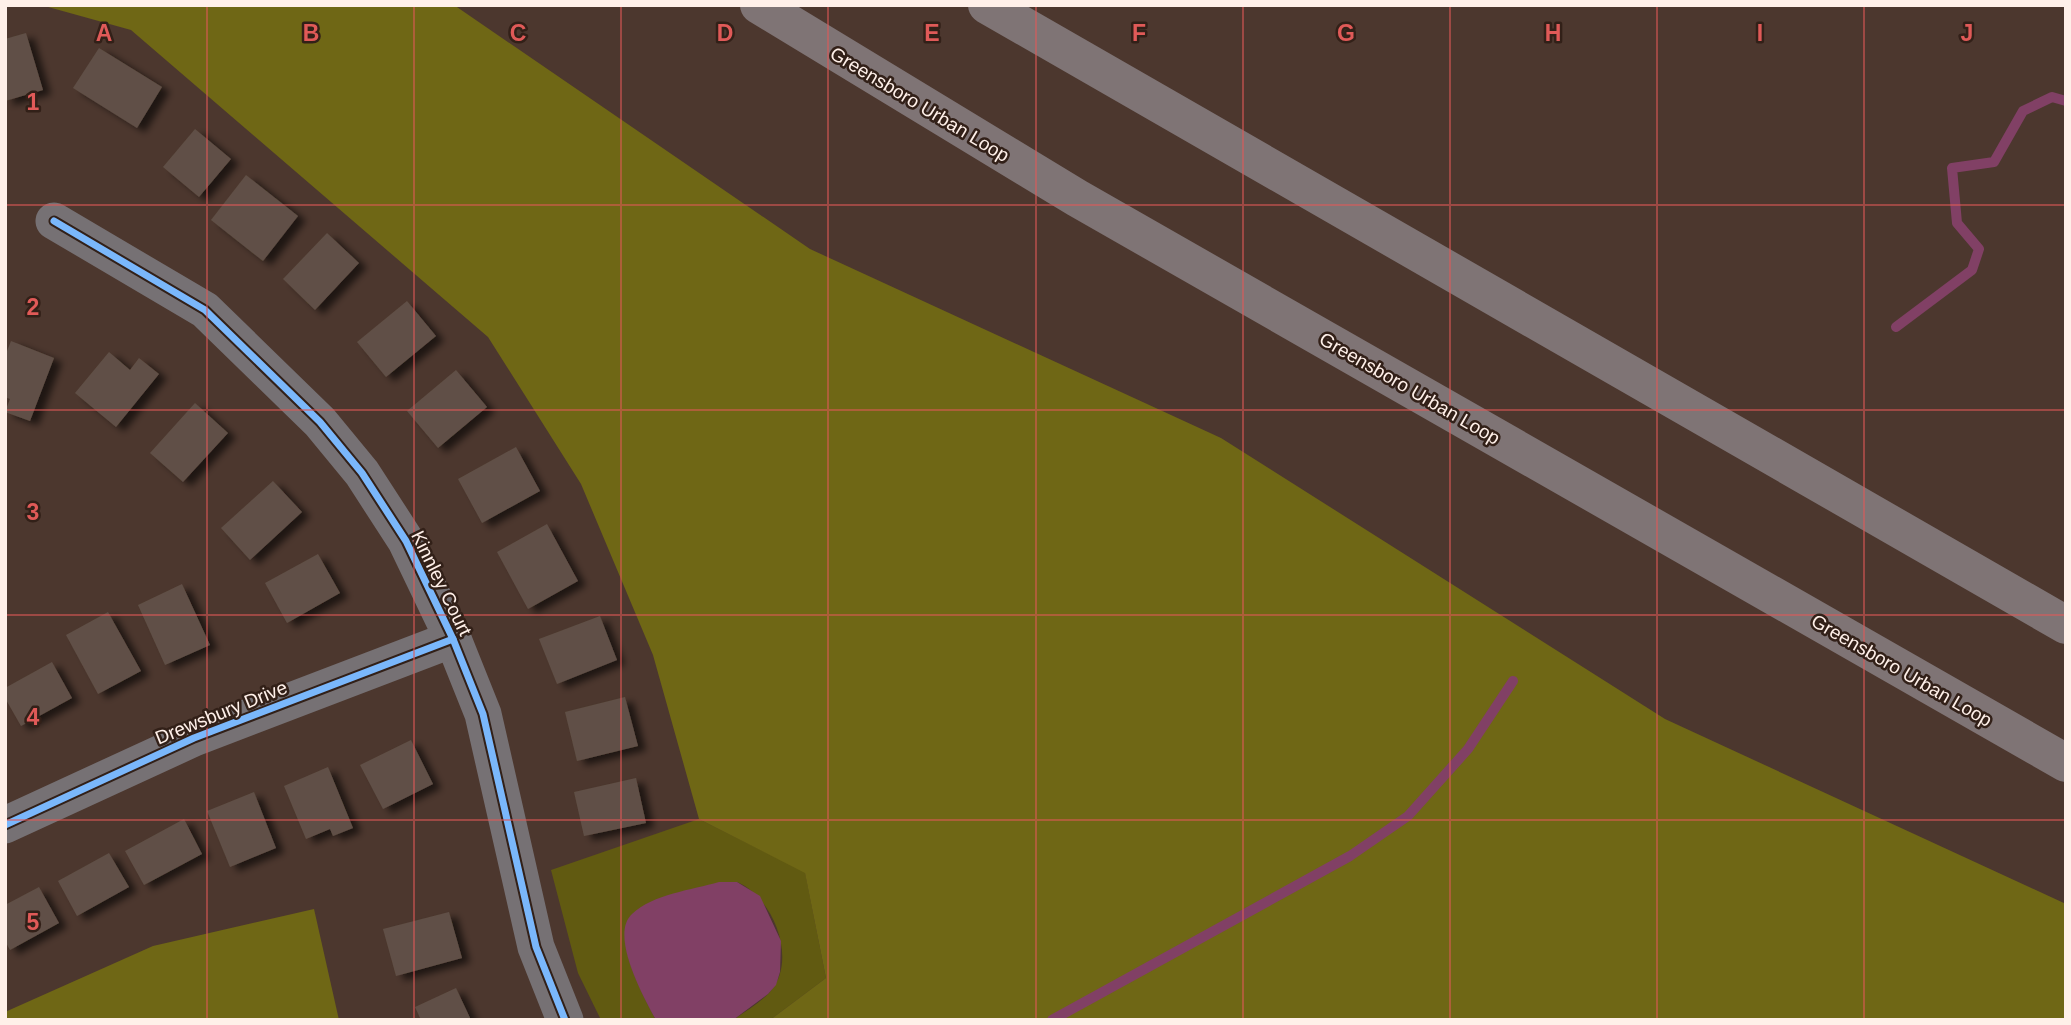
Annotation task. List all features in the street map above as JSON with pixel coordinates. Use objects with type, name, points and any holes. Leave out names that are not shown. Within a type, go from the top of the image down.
[{"type":"highway","name":"Greensboro Urban Loop","points":[[758,5],[1077,198],[2066,764]]},
{"type":"highway","points":[[987,5],[2066,625]]},
{"type":"street","name":"Kinnley Court","points":[[54,221],[205,310],[320,422],[362,473],[406,541],[453,639],[483,714],[536,947],[565,1020]]},
{"type":"street","name":"Drewsbury Drive","points":[[5,825],[194,738],[453,639]]},
{"type":"shaded area","points":[[41,5],[454,5],[810,249],[1221,438],[1665,719],[2066,904],[2066,1020],[770,1020],[826,978],[805,873],[699,819],[653,655],[581,484],[488,337],[131,30]]},
{"type":"shaded area","points":[[699,819],[805,872],[826,978],[770,1020],[733,1020],[767,995],[775,985],[781,972],[782,957],[781,942],[769,912],[760,899],[737,882],[670,897],[648,905],[633,916],[626,931],[627,953],[637,982],[656,1020],[601,1020],[578,973],[551,870]]},
{"type":"shaded area","points":[[719,882],[737,882],[760,896],[781,941],[780,972],[776,985],[733,1020],[656,1020],[626,951],[626,924],[632,914],[651,902]]},
{"type":"shaded area","points":[[314,909],[339,1020],[5,1020],[5,1012],[153,946]]},
{"type":"building","points":[[26,33],[43,90],[5,101],[5,39]]},
{"type":"building","points":[[99,48],[162,87],[137,128],[73,88]]},
{"type":"building","points":[[195,129],[231,159],[199,197],[163,167]]},
{"type":"building","points":[[246,175],[298,216],[263,261],[211,220]]},
{"type":"building","points":[[327,233],[359,263],[315,310],[283,279]]},
{"type":"building","points":[[407,301],[436,336],[386,377],[357,342]]},
{"type":"building","points":[[11,341],[54,358],[30,421],[5,412],[10,399],[5,397],[5,356]]},
{"type":"building","points":[[109,352],[130,370],[139,358],[159,374],[116,427],[75,393]]},
{"type":"building","points":[[456,370],[487,407],[438,448],[407,411]]},
{"type":"building","points":[[195,403],[228,433],[183,482],[150,453]]},
{"type":"building","points":[[516,447],[540,491],[482,523],[458,479]]},
{"type":"building","points":[[273,481],[302,512],[250,560],[221,528]]},
{"type":"building","points":[[547,524],[578,581],[528,609],[497,552]]},
{"type":"building","points":[[318,554],[340,593],[287,623],[265,583]]},
{"type":"building","points":[[182,584],[210,645],[165,665],[138,605]]},
{"type":"building","points":[[108,612],[141,671],[98,694],[66,635]]},
{"type":"building","points":[[600,616],[617,660],[557,684],[539,639]]},
{"type":"building","points":[[52,662],[72,698],[21,726],[5,698],[5,688]]},
{"type":"building","points":[[625,697],[638,746],[577,761],[565,712]]},
{"type":"building","points":[[411,740],[433,784],[383,809],[360,765]]},
{"type":"building","points":[[328,767],[353,828],[333,836],[330,829],[306,839],[284,786]]},
{"type":"building","points":[[636,778],[646,823],[584,836],[574,792]]},
{"type":"building","points":[[254,792],[276,848],[230,867],[207,811]]},
{"type":"building","points":[[184,819],[202,854],[144,885],[125,851]]},
{"type":"building","points":[[109,853],[129,887],[77,916],[58,881]]},
{"type":"building","points":[[39,887],[59,923],[10,950],[5,941],[5,905]]},
{"type":"building","points":[[449,912],[462,958],[396,976],[383,929]]},
{"type":"building","points":[[456,988],[471,1020],[421,1020],[415,1007]]},
{"type":"waterway","points":[[1896,327],[1972,270],[1979,249],[1957,223],[1952,168],[1994,162],[2023,111],[2052,97],[2066,101]]},
{"type":"waterway","points":[[1052,1020],[1350,856],[1408,816],[1468,749],[1513,681]]},
{"type":"cycle path","points":[[54,221],[205,310],[320,422],[362,473],[406,541],[453,639],[483,714],[536,947],[565,1020]]},
{"type":"cycle path","points":[[5,825],[194,738],[453,639]]}]
